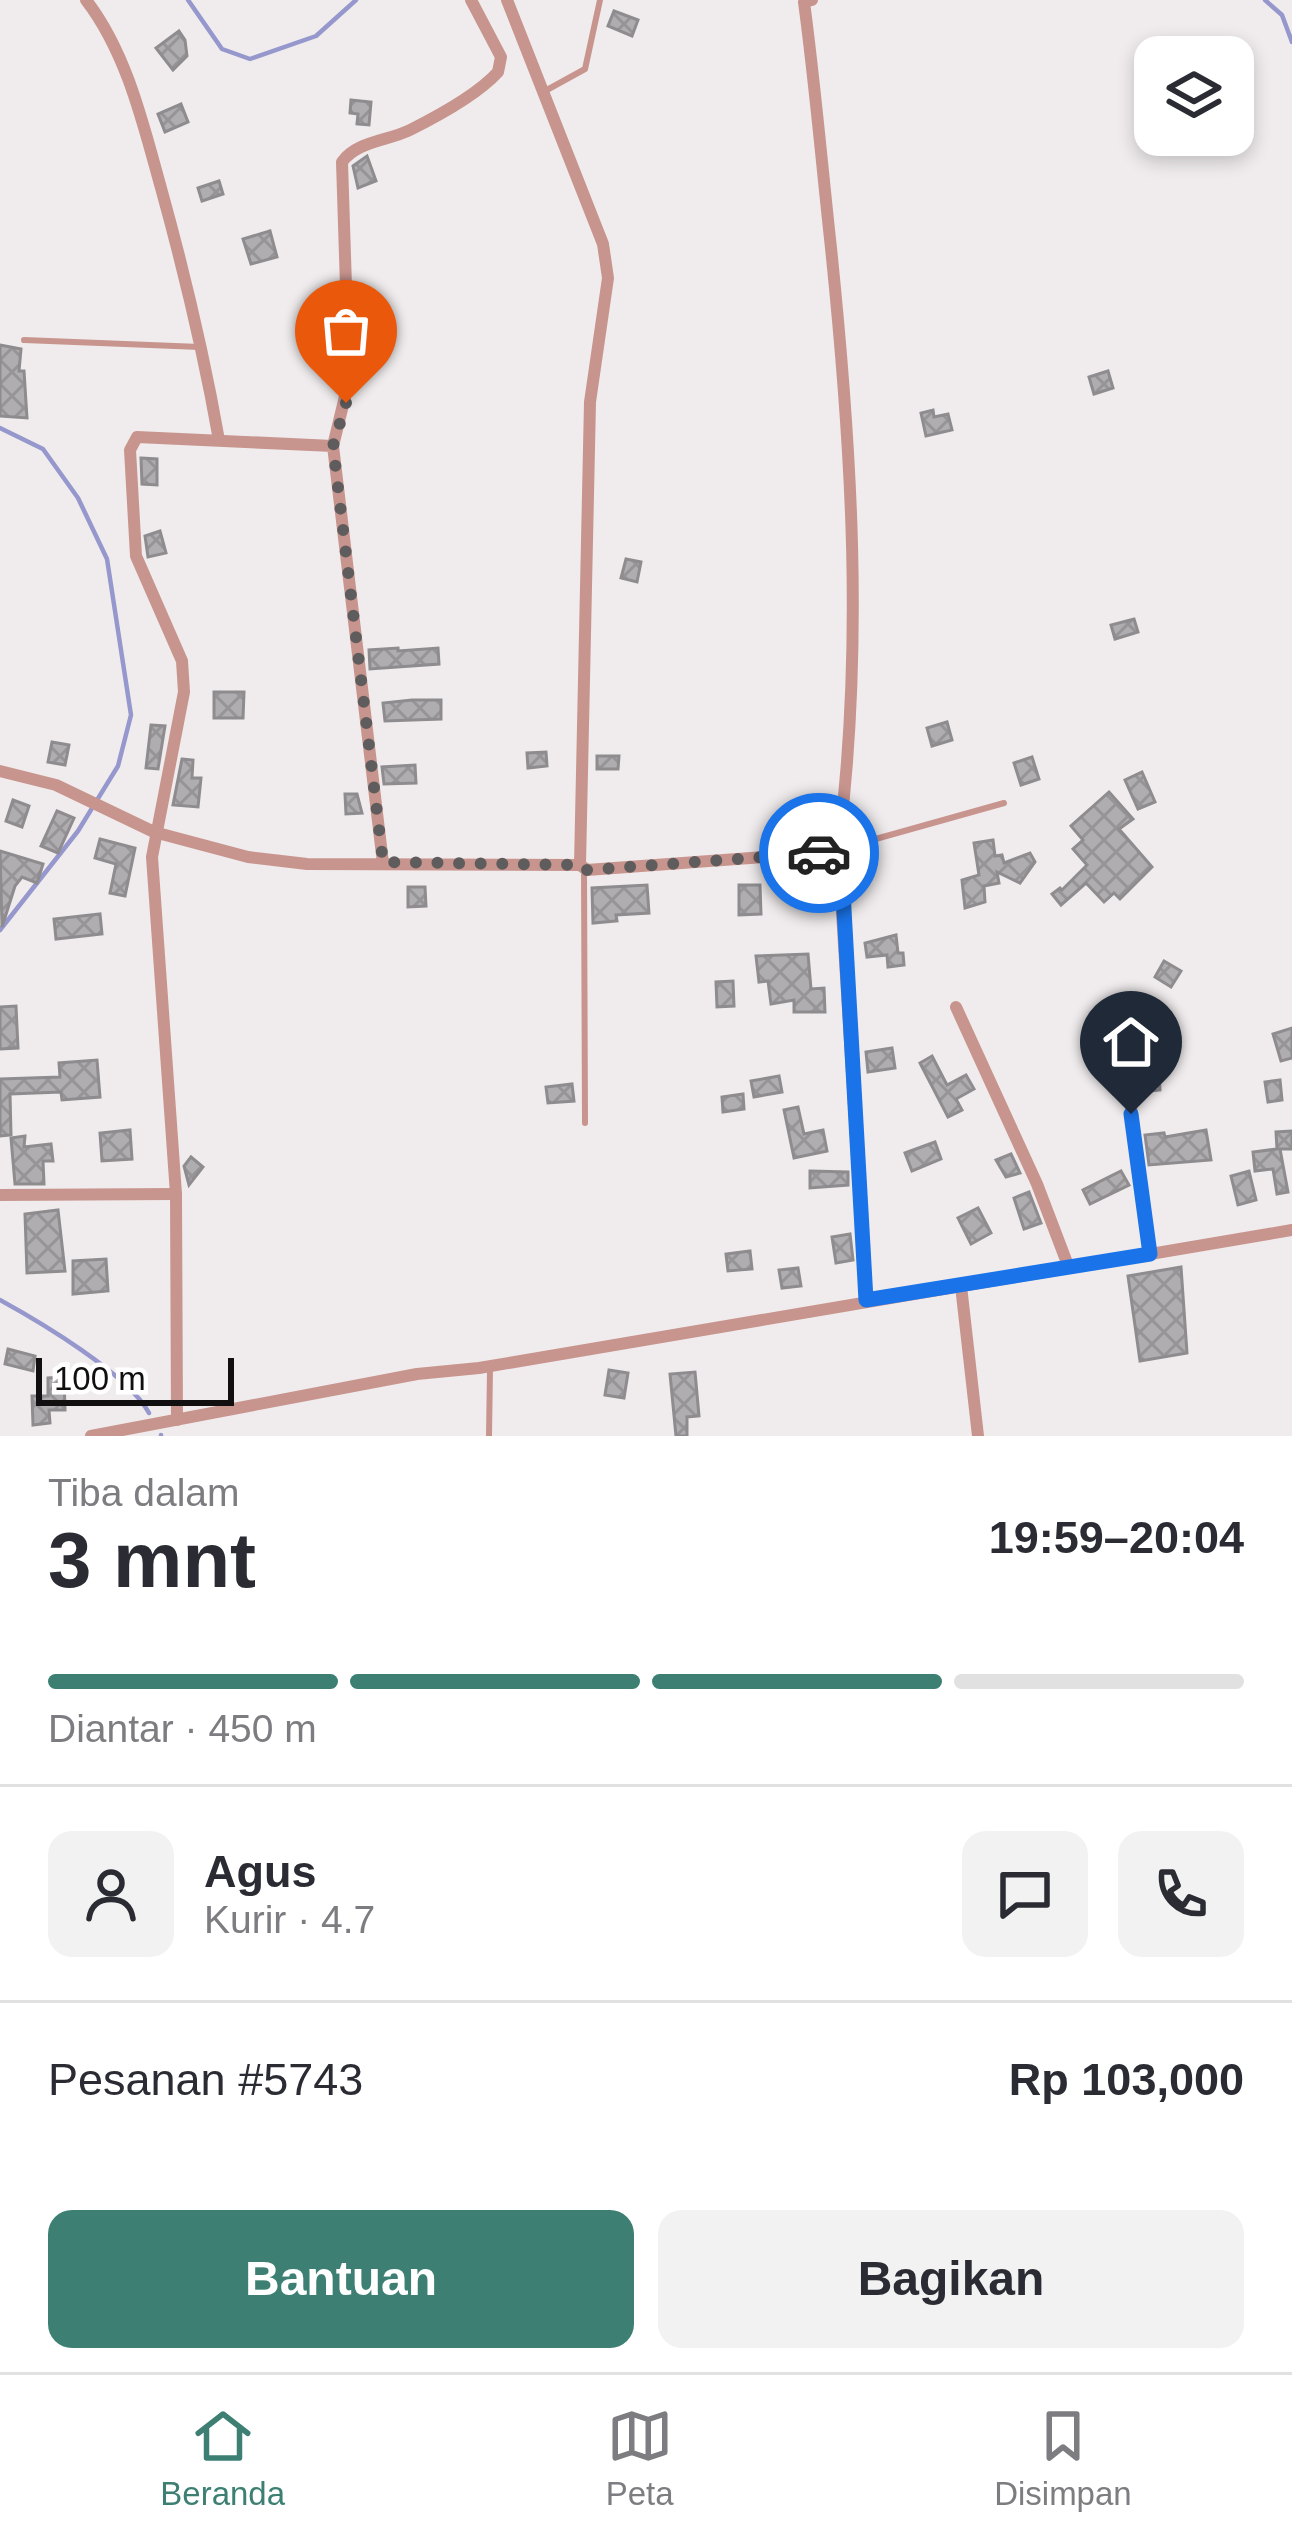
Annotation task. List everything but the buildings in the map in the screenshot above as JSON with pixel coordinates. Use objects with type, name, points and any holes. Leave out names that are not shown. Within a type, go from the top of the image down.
[{"type":"street","points":[[86,0],[113,42],[145,133],[219,440]]},
{"type":"street","points":[[383,862],[333,446],[349,380],[342,162],[347,154],[411,130],[498,72],[501,57],[471,0]]},
{"type":"street","points":[[507,0],[608,266],[590,402],[582,867]]},
{"type":"street","points":[[812,0],[804,2],[848,416],[855,584],[851,749],[836,854],[842,874],[866,1300]]},
{"type":"street","points":[[177,1420],[176,1195],[152,857],[184,692],[182,661],[136,556],[130,450],[137,437],[150,435],[333,446]]},
{"type":"street","points":[[0,771],[46,782],[154,832],[248,857],[307,864],[582,867],[836,854]]},
{"type":"street","points":[[956,1007],[1037,1184],[1069,1268]]},
{"type":"street","points":[[1127,1076],[1150,1254]]},
{"type":"street","points":[[0,1195],[176,1195]]},
{"type":"street","points":[[91,1436],[417,1374],[1292,1230]]},
{"type":"street","points":[[962,1286],[978,1436]]},
{"type":"lane","points":[[544,92],[585,69],[600,0]]},
{"type":"lane","points":[[24,340],[200,347]]},
{"type":"lane","points":[[836,854],[1004,803]]},
{"type":"lane","points":[[582,867],[585,1124]]},
{"type":"lane","points":[[489,1436],[490,1365]]},
{"type":"waterway","points":[[188,0],[222,49],[250,59],[316,36],[356,0]]},
{"type":"waterway","points":[[1265,0],[1282,15],[1292,42]]},
{"type":"waterway","points":[[0,428],[43,449],[78,498],[107,559],[131,715],[118,766],[78,831],[0,930]]},
{"type":"waterway","points":[[0,1300],[103,1366],[149,1413]]},
{"type":"way so far","points":[[346,403],[333,446],[383,862],[580,865],[587,870],[819,853]]},
{"type":"route","points":[[819,853],[834,857],[842,874],[866,1300],[1150,1254],[1131,1114]]}]
